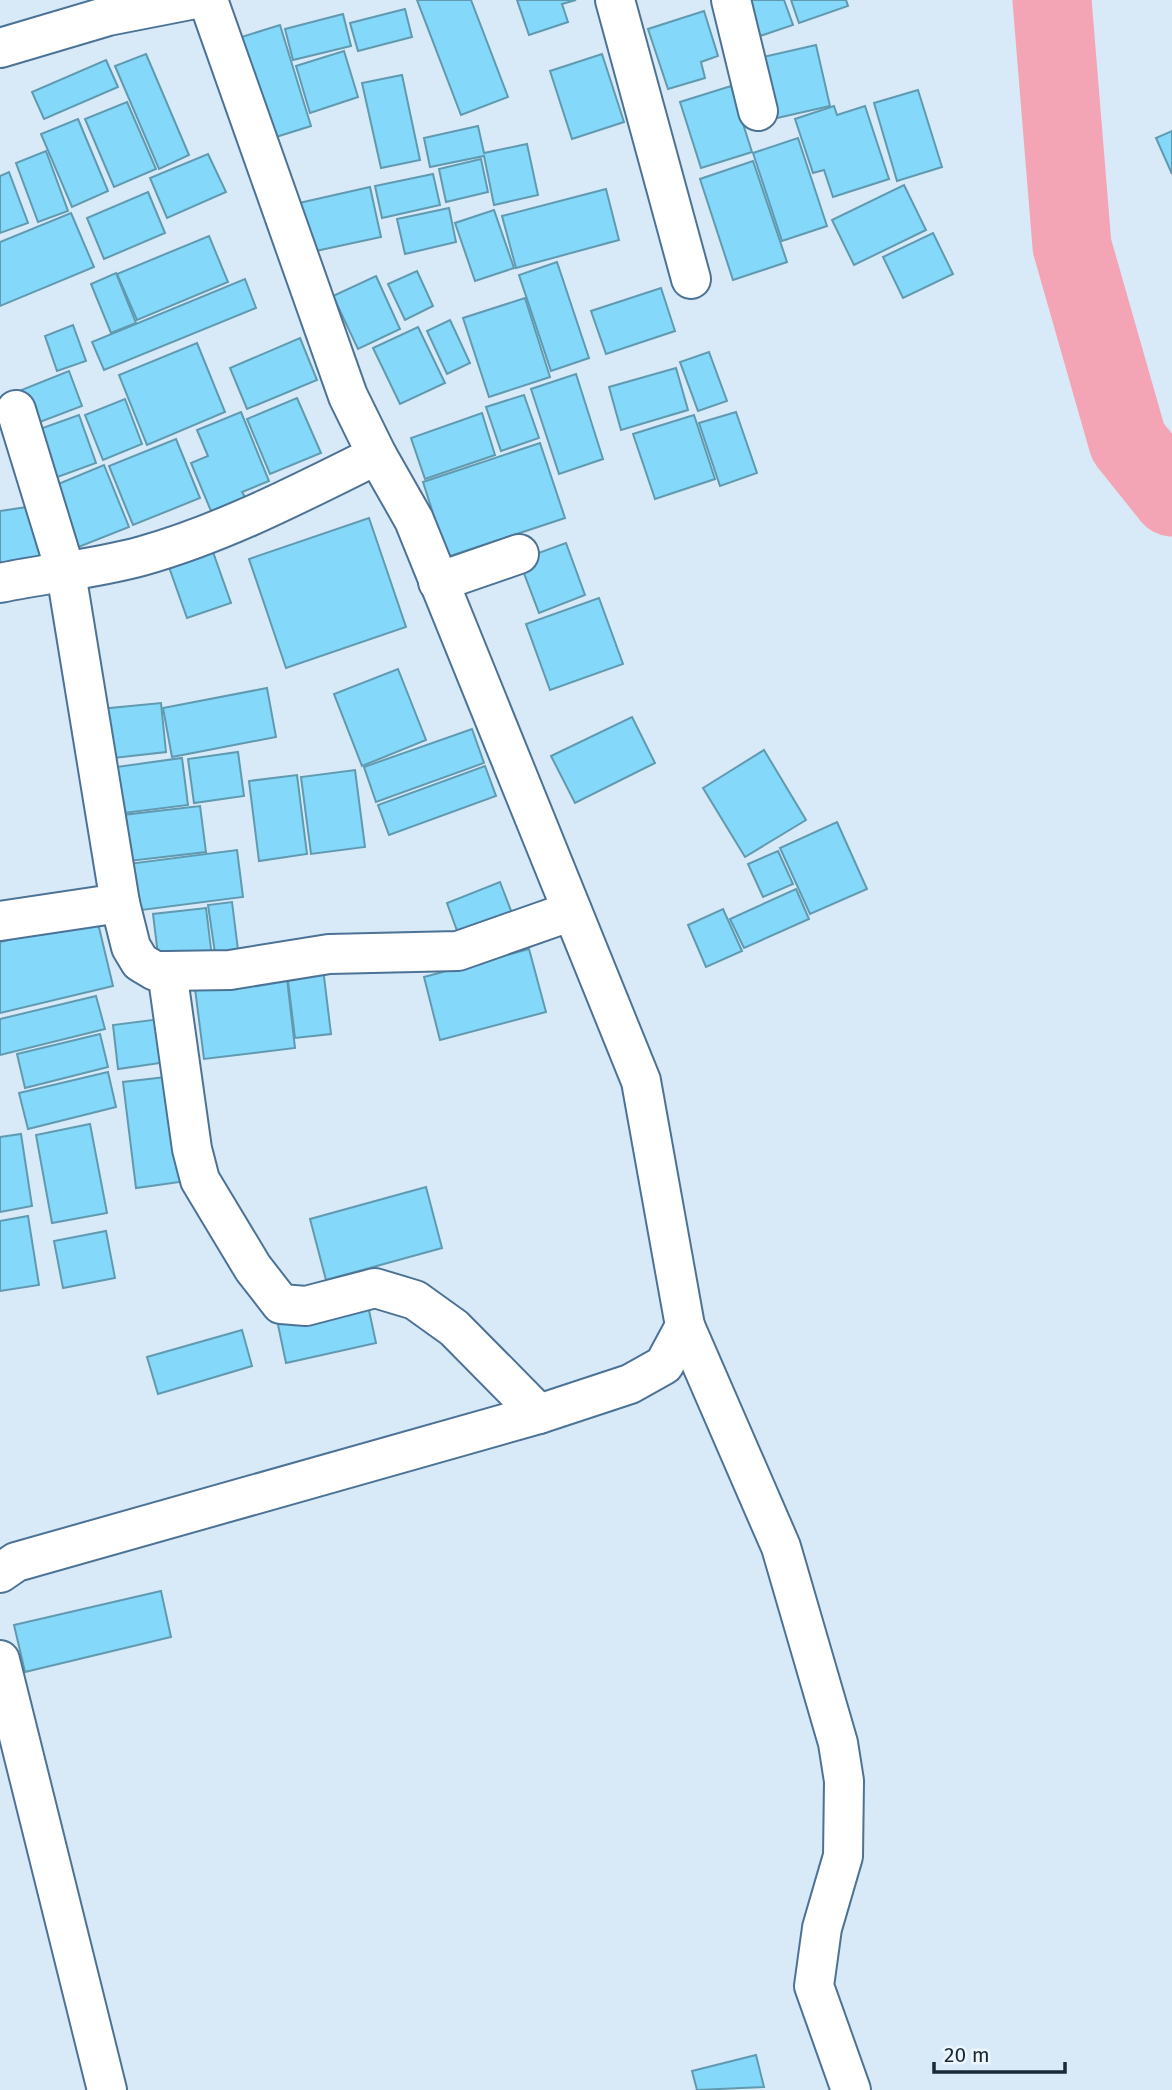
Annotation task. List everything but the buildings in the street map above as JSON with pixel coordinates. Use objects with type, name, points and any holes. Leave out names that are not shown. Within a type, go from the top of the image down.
[{"type":"street","points":[[0,48],[107,16],[190,0]]},
{"type":"street","points":[[208,0],[348,396],[377,455],[414,520],[641,1080],[685,1326],[781,1547],[838,1743],[844,1781],[843,1856],[822,1928],[814,1986],[851,2090]]},
{"type":"street","points":[[615,0],[691,279]]},
{"type":"street","points":[[731,0],[758,111]]},
{"type":"street","points":[[16,410],[66,573],[120,903],[131,947],[140,962],[155,971],[230,970],[329,954],[458,951],[572,911]]},
{"type":"street","points":[[0,583],[66,573],[142,556],[244,520],[377,455]]},
{"type":"street","points":[[438,582],[519,554]]},
{"type":"street","points":[[0,921],[120,903]]},
{"type":"street","points":[[167,971],[200,1180],[253,1268],[281,1304],[306,1306],[375,1288],[415,1300],[454,1328],[539,1414]]},
{"type":"street","points":[[0,1573],[16,1562],[539,1414],[630,1384],[664,1365],[685,1326]]},
{"type":"street","points":[[0,1660],[107,2090]]},
{"type":"waterway","points":[[1052,0],[1072,246],[1128,442],[1172,497]]}]
